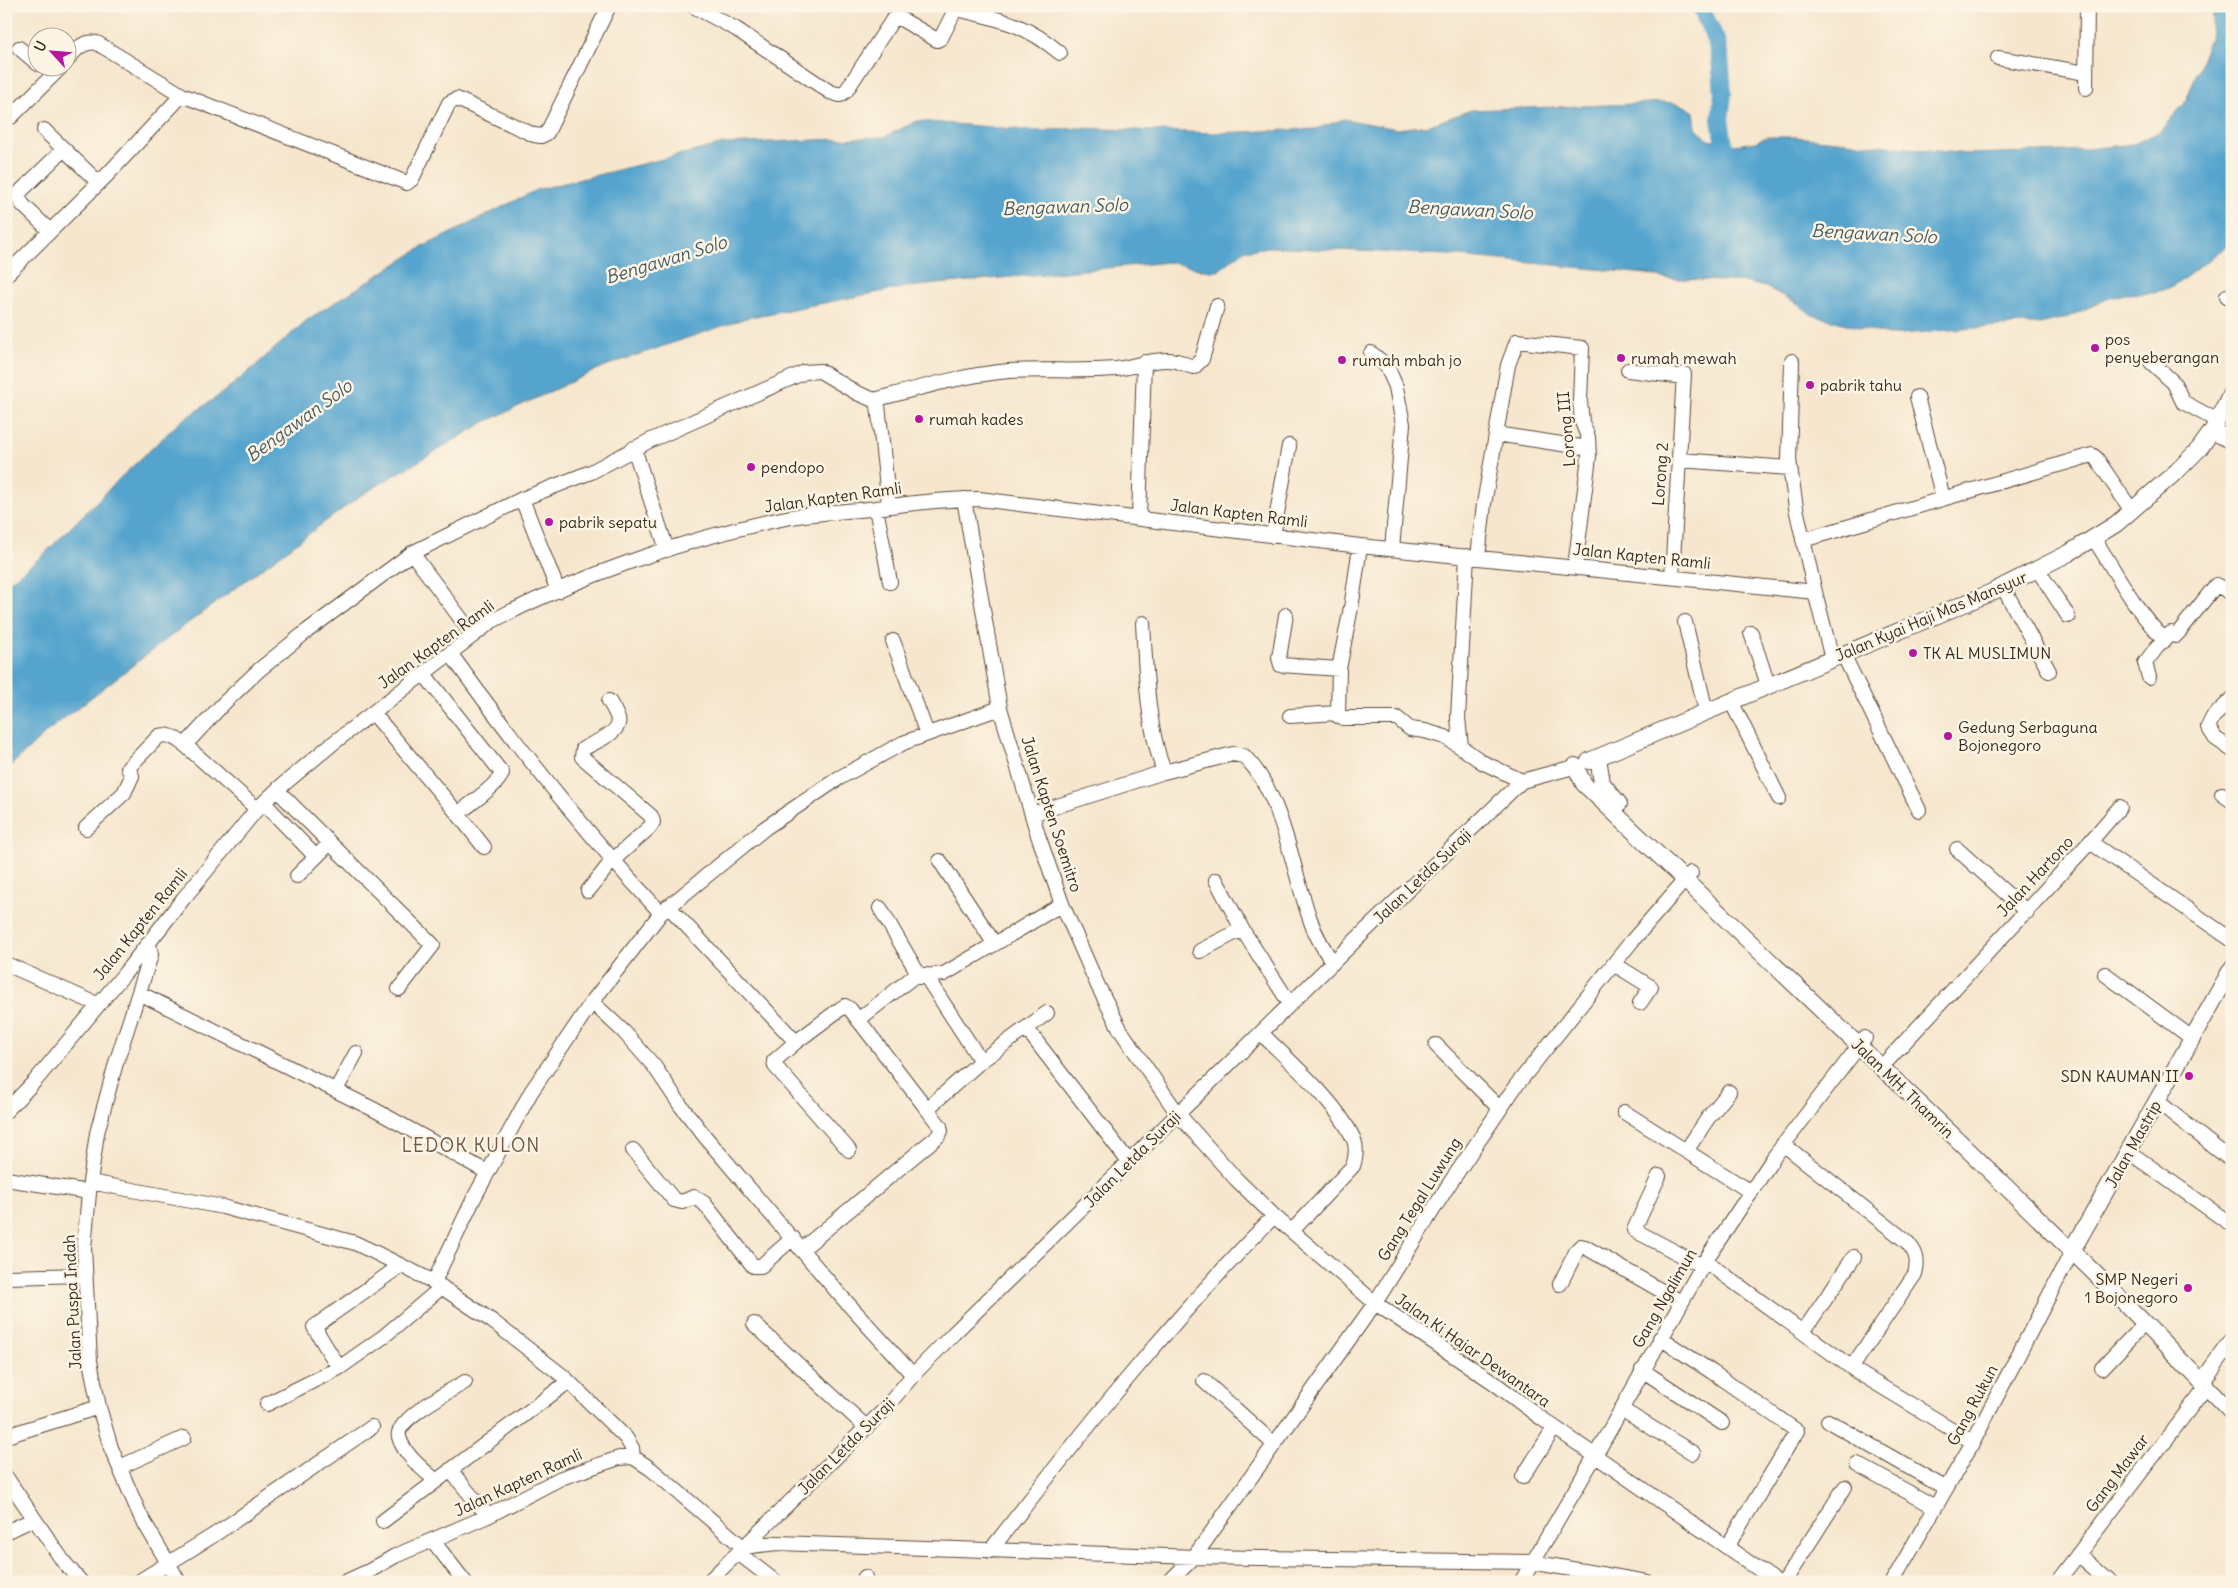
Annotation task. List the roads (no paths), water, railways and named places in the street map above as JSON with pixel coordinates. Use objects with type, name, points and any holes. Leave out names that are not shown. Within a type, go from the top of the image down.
[{"type":"main road","name":"Jalan Kyai Haji Mas Mansyur","points":[[1573,767],[2003,587],[2094,539],[2132,511],[2199,449],[2215,426],[2232,391]]},
{"type":"main road","points":[[2215,426],[2232,441]]},
{"type":"main road","name":"Jalan MH. Thamrin","points":[[1598,758],[1604,787],[1688,877]]},
{"type":"main road","name":"Jalan MH. Thamrin","points":[[1573,767],[1580,779],[1591,790],[1688,877],[2075,1247],[2144,1324],[2205,1381],[2232,1400]]},
{"type":"main road","points":[[1591,790],[1596,786],[1601,777]]},
{"type":"main road","name":"Jalan Mastrip","points":[[2075,1247],[2232,968]]},
{"type":"main road","name":"Jalan MH. Thamrin","points":[[1862,1042],[1888,1060],[2075,1247],[2205,1381],[2232,1413]]},
{"type":"main road","points":[[2205,1381],[2232,1340]]},
{"type":"street","points":[[78,49],[88,43],[97,43],[182,95],[408,183],[412,179],[449,104],[454,100],[457,99],[534,135],[542,136],[547,133],[609,6]]},
{"type":"street","points":[[693,6],[736,29],[830,92],[840,95],[846,91],[893,19],[901,20],[937,40],[941,38],[955,10],[958,9],[1026,28],[1060,53]]},
{"type":"street","points":[[2086,88],[2087,6]]},
{"type":"street","points":[[20,48],[28,55]]},
{"type":"street","points":[[1998,58],[2086,73]]},
{"type":"street","points":[[11,117],[44,78]]},
{"type":"street","points":[[6,276],[99,183],[182,95]]},
{"type":"street","points":[[44,130],[99,183]]},
{"type":"street","points":[[50,231],[23,205],[18,197],[21,191],[63,150]]},
{"type":"street","points":[[185,745],[224,703],[259,670],[386,570],[412,553],[522,498],[591,472],[634,448],[805,372],[820,371],[856,393],[874,400],[978,375],[1032,370],[1119,369],[1144,362],[1176,361],[1194,367],[1202,359],[1217,306]]},
{"type":"street","name":"Lorong III","points":[[1496,434],[1508,365],[1517,341],[1582,348],[1580,401],[1588,448],[1587,482],[1575,567]]},
{"type":"street","points":[[1371,353],[1387,366],[1396,388],[1403,424],[1392,549]]},
{"type":"street","points":[[1792,361],[1790,468],[1815,592],[1838,657],[1919,810]]},
{"type":"street","points":[[1139,519],[1144,362]]},
{"type":"street","points":[[2151,362],[2174,383],[2183,402],[2215,426]]},
{"type":"street","name":"Lorong 2","points":[[1628,370],[1684,375],[1672,577]]},
{"type":"street","points":[[1917,397],[1943,498]]},
{"type":"street","points":[[874,400],[880,413],[883,507],[890,582]]},
{"type":"street","points":[[1461,747],[1458,718],[1472,557],[1496,434],[1588,448]]},
{"type":"street","points":[[1273,536],[1289,446]]},
{"type":"street","points":[[634,448],[667,550]]},
{"type":"street","points":[[1804,540],[2092,456],[2096,458],[2132,511]]},
{"type":"street","points":[[1679,460],[1790,468]]},
{"type":"street","points":[[522,498],[558,591]]},
{"type":"street","name":"Jalan Kapten Soemitro","points":[[964,499],[1000,708],[1062,904],[1098,986],[1122,1031],[1178,1114]]},
{"type":"street","name":"Jalan Kapten Ramli","points":[[6,1111],[35,1081],[261,806],[277,790],[492,621],[612,569],[667,550],[786,518],[979,499],[1360,546],[1815,592]]},
{"type":"street","points":[[2094,539],[2128,591],[2134,605],[2164,639]]},
{"type":"street","points":[[1360,546],[1352,602],[1339,669],[1338,716],[1343,718],[1397,718],[1410,729],[1445,737],[1482,762],[1520,784]]},
{"type":"street","points":[[412,553],[472,635]]},
{"type":"street","points":[[2038,570],[2068,616]]},
{"type":"street","points":[[2149,677],[2144,663],[2164,639],[2171,633],[2175,636],[2179,632],[2216,585],[2232,593]]},
{"type":"street","points":[[2003,587],[2049,671]]},
{"type":"street","points":[[1286,615],[1279,658],[1281,665],[1339,669]]},
{"type":"street","points":[[1685,622],[1706,712]]},
{"type":"street","points":[[1143,623],[1146,688],[1151,724],[1157,752],[1164,772]]},
{"type":"street","points":[[1751,633],[1768,685]]},
{"type":"street","points":[[893,641],[927,734]]},
{"type":"street","points":[[450,653],[559,798],[612,861],[664,910],[796,1042]]},
{"type":"street","points":[[424,674],[502,774],[458,814]]},
{"type":"street","points":[[2232,699],[2213,717],[2208,727],[2216,738],[2232,750]]},
{"type":"street","points":[[588,891],[612,861],[650,827],[652,822],[651,816],[582,756],[583,749],[612,733],[618,726],[618,719],[609,701]]},
{"type":"street","points":[[1731,701],[1779,798]]},
{"type":"street","points":[[267,1404],[339,1368],[383,1337],[438,1285],[441,1264],[487,1172],[531,1092],[592,1002],[664,910],[765,828],[806,800],[878,756],[927,734],[1000,708]]},
{"type":"street","points":[[373,713],[484,847]]},
{"type":"street","points":[[1290,716],[1337,713]]},
{"type":"street","points":[[86,828],[124,794],[132,776],[128,768],[159,736],[173,736],[261,806],[316,857]]},
{"type":"street","points":[[1032,814],[1164,772],[1233,754],[1244,756],[1264,782],[1293,859],[1309,918],[1318,940],[1333,963]]},
{"type":"street","name":"Jalan Letda Suraji","points":[[708,1582],[883,1411],[912,1375],[1290,1004],[1506,796],[1520,784],[1573,767]]},
{"type":"street","points":[[277,790],[433,944],[399,989]]},
{"type":"street","points":[[2090,842],[2120,807]]},
{"type":"street","name":"Jalan Hartono","points":[[1888,1060],[2090,842],[2232,940]]},
{"type":"street","points":[[297,876],[330,843]]},
{"type":"street","points":[[1957,849],[2027,912]]},
{"type":"street","points":[[940,861],[994,943]]},
{"type":"street","name":"Gang Tegal Luwung","points":[[1169,1582],[1194,1557],[1375,1303],[1448,1186],[1500,1109],[1614,964],[1688,877]]},
{"type":"street","points":[[1216,880],[1242,929],[1290,1004]]},
{"type":"street","points":[[858,1020],[913,977],[944,974],[1062,904]]},
{"type":"street","points":[[880,908],[922,975],[981,1061]]},
{"type":"street","points":[[1200,952],[1242,929]]},
{"type":"street","name":"Jalan Puspa Indah","points":[[149,942],[151,955],[116,1063],[102,1116],[89,1187],[84,1248],[90,1361],[99,1407],[111,1448],[140,1515],[179,1582]]},
{"type":"street","points":[[6,964],[97,1004]]},
{"type":"street","points":[[1614,964],[1651,987],[1640,1004]]},
{"type":"street","points":[[2105,974],[2192,1038]]},
{"type":"street","points":[[139,993],[336,1090],[487,1172]]},
{"type":"street","points":[[592,1002],[624,1032],[654,1066],[681,1106],[707,1139],[793,1238],[801,1250],[912,1375]]},
{"type":"street","points":[[801,1250],[938,1136],[941,1131],[940,1126],[850,1009],[845,1006],[777,1057],[774,1060],[774,1066],[849,1150]]},
{"type":"street","points":[[927,1110],[981,1061],[1047,1013]]},
{"type":"street","points":[[1026,1028],[1129,1162]]},
{"type":"street","points":[[1261,1033],[1332,1106],[1354,1140],[1356,1154],[1353,1166],[1292,1231]]},
{"type":"street","name":"Gang Ngalimun","points":[[1521,1582],[1531,1562],[1595,1456],[1703,1264],[1783,1144],[1862,1042]]},
{"type":"street","points":[[1436,1045],[1500,1109]]},
{"type":"street","points":[[336,1090],[356,1054]]},
{"type":"street","points":[[1686,1151],[1708,1118],[1729,1092]]},
{"type":"street","points":[[2157,1101],[2232,1161]]},
{"type":"street","points":[[1624,1112],[1751,1192]]},
{"type":"street","name":"Jalan Ki Hajar Dewantara","points":[[1178,1114],[1236,1179],[1274,1216],[1375,1303],[1493,1382],[1554,1428],[1777,1582]]},
{"type":"street","points":[[1783,1144],[1906,1241],[1915,1250],[1919,1261],[1915,1274],[1852,1367]]},
{"type":"street","points":[[632,1150],[674,1200],[682,1202],[694,1197],[704,1202],[752,1266],[761,1266],[793,1238]]},
{"type":"street","points":[[2129,1152],[2232,1225]]},
{"type":"street","points":[[1659,1176],[1634,1230],[1703,1264],[1852,1367],[1972,1442]]},
{"type":"street","points":[[6,1180],[89,1187],[195,1201],[256,1215],[355,1243],[438,1285],[492,1321],[548,1364],[626,1438],[632,1448],[633,1457],[671,1484],[776,1582]]},
{"type":"street","points":[[990,1551],[1099,1412],[1221,1270],[1274,1216]]},
{"type":"street","points":[[1560,1284],[1577,1250],[1581,1246],[1681,1302]]},
{"type":"street","name":"Gang Rukun","points":[[1892,1582],[1972,1442],[2075,1247]]},
{"type":"street","points":[[1803,1332],[1854,1257]]},
{"type":"street","points":[[339,1368],[314,1329],[316,1324],[400,1266]]},
{"type":"street","points":[[6,1277],[86,1275]]},
{"type":"street","points":[[754,1324],[866,1427]]},
{"type":"street","points":[[2102,1368],[2144,1324]]},
{"type":"street","points":[[1660,1338],[1735,1387],[1797,1431],[1727,1547]]},
{"type":"street","points":[[1642,1370],[1722,1423]]},
{"type":"street","points":[[1204,1381],[1274,1444]]},
{"type":"street","name":"Gang Mawar","points":[[2057,1582],[2205,1381]]},
{"type":"street","points":[[436,1481],[412,1458],[398,1436],[399,1429],[409,1417],[465,1382]]},
{"type":"street","points":[[383,1521],[568,1382]]},
{"type":"street","points":[[6,1436],[99,1407]]},
{"type":"street","points":[[1621,1409],[1693,1453]]},
{"type":"street","points":[[1828,1421],[1945,1488]]},
{"type":"street","points":[[138,1582],[214,1535],[372,1427]]},
{"type":"street","points":[[1523,1478],[1554,1428]]},
{"type":"street","points":[[120,1467],[184,1438]]},
{"type":"street","name":"Jalan Kapten Ramli","points":[[344,1582],[371,1576],[395,1556],[488,1516],[561,1478],[619,1458],[633,1457]]},
{"type":"street","points":[[1857,1464],[1935,1507]]},
{"type":"street","points":[[450,1470],[488,1516]]},
{"type":"street","points":[[6,1477],[63,1561],[81,1582]]},
{"type":"street","points":[[1784,1582],[1845,1487]]},
{"type":"street","points":[[6,1532],[34,1519]]},
{"type":"street","points":[[433,1541],[465,1582]]},
{"type":"street","points":[[740,1550],[777,1543],[1194,1557],[1531,1562],[1647,1582]]},
{"type":"street","points":[[2078,1554],[2110,1582]]},
{"type":"water","name":"Bengawan Solo","points":[[2214,6],[2232,6],[2232,242],[2174,286],[2154,293],[2125,294],[2107,299],[2068,317],[2040,324],[1889,335],[1812,315],[1797,303],[1766,287],[1743,282],[1662,278],[1647,274],[1449,255],[1268,247],[1243,251],[1218,271],[1169,262],[906,287],[746,318],[605,366],[483,423],[360,496],[180,629],[49,730],[6,770],[6,584],[40,558],[120,478],[180,422],[217,397],[246,374],[307,320],[421,248],[536,190],[724,144],[884,137],[917,121],[1038,131],[1078,128],[1213,133],[1316,129],[1344,119],[1397,129],[1430,125],[1471,110],[1659,102],[1674,103],[1688,108],[1694,112],[1696,127],[1708,140],[1734,145],[1755,142],[1767,137],[1796,137],[1968,154],[2067,151],[2134,144],[2159,132],[2185,103],[2210,38]]},
{"type":"waterway","points":[[1700,6],[1716,40],[1720,58],[1723,93],[1720,119],[1727,166]]},
{"type":"place","name":"pos penyeberangan","points":[[2095,348]]},
{"type":"place","name":"rumah mewah","points":[[1621,358]]},
{"type":"place","name":"rumah mbah jo","points":[[1342,360]]},
{"type":"place","name":"pabrik tahu","points":[[1810,385]]},
{"type":"place","name":"rumah kades","points":[[919,419]]},
{"type":"place","name":"pendopo","points":[[751,467]]},
{"type":"place","name":"pabrik sepatu","points":[[549,522]]},
{"type":"place","name":"TK AL MUSLIMUN","points":[[1913,653]]},
{"type":"place","name":"Gedung Serbaguna Bojonegoro","points":[[1948,736]]},
{"type":"place","name":"SDN KAUMAN II","points":[[2189,1076]]},
{"type":"place","name":"SMP Negeri 1 Bojonegoro","points":[[2188,1288]]},
{"type":"district","name":"LEDOK KULON","points":[[471,1145]]}]
